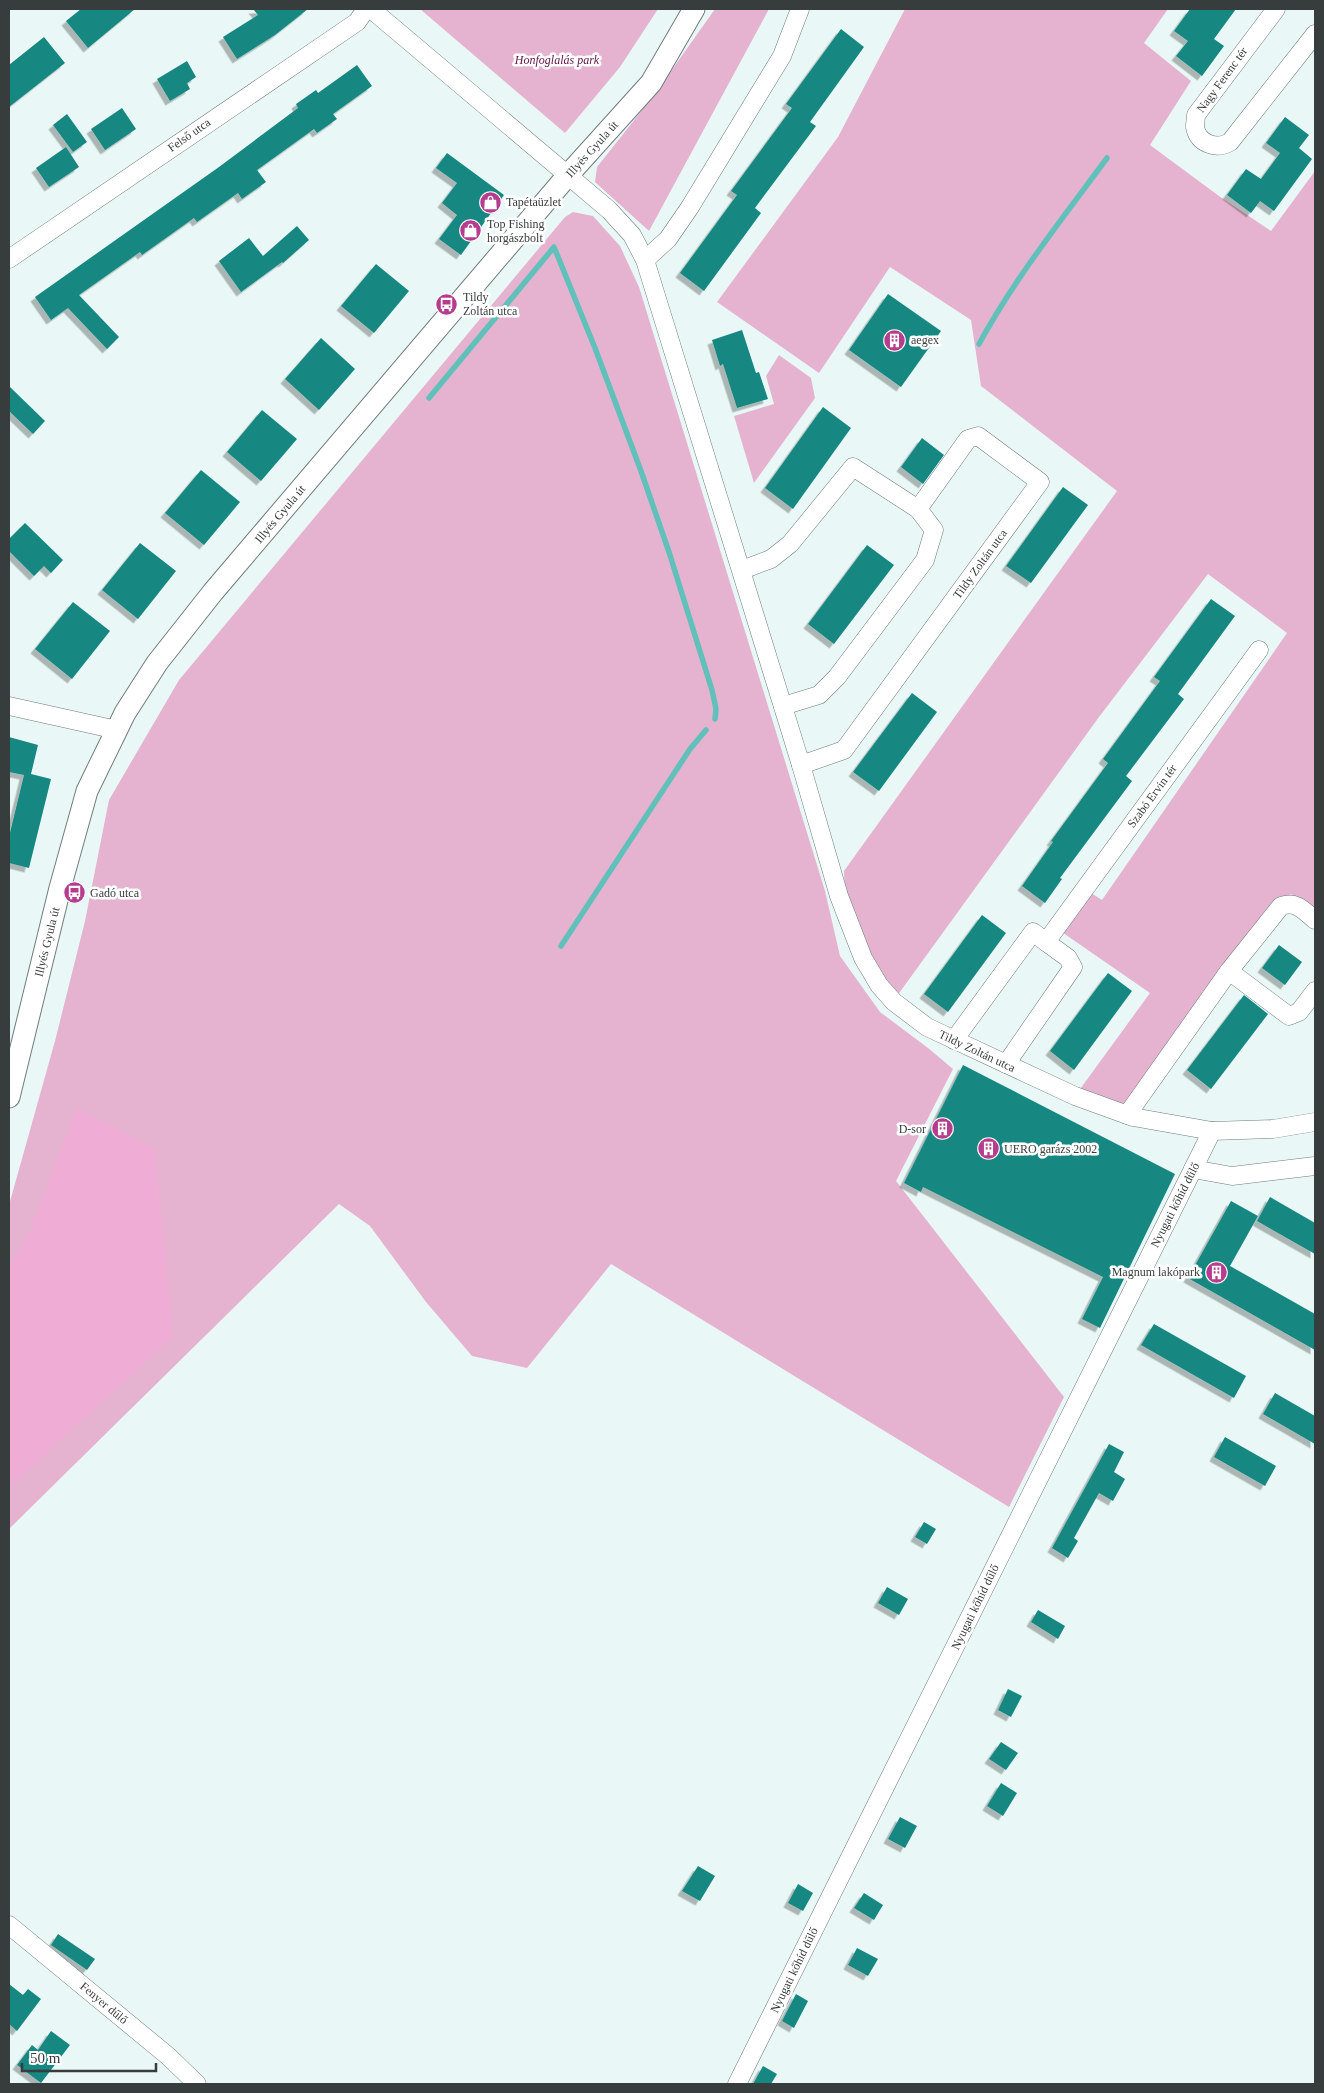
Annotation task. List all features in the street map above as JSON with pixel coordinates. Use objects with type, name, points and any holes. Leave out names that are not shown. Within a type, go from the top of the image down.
[{"type":"street","name":"Felső utca","points":[[9,259],[357,22],[366,9]]},
{"type":"street","name":"Tildy Zoltán utca","points":[[371,9],[609,210],[632,235],[645,260],[742,570],[801,765],[838,896],[864,958],[879,985],[894,1002],[927,1027],[1075,1096],[1127,1115],[1212,1131],[1273,1129],[1315,1122]]},
{"type":"street","name":"Illyés Gyula út","points":[[9,1097],[87,791],[125,713],[157,663],[213,592],[568,175],[651,83],[694,9]]},
{"type":"street","points":[[645,260],[668,239],[690,206],[782,56],[800,9]]},
{"type":"street","name":"Nagy Ferenc tér","points":[[1276,9],[1196,115],[1196,128],[1201,139],[1209,145],[1222,147],[1230,142],[1315,34]]},
{"type":"street","name":"Tildy Zoltán utca","points":[[801,765],[844,750],[1040,482],[978,436],[968,439],[918,509]]},
{"type":"street","points":[[742,570],[770,559],[790,544],[853,467],[918,509],[934,530],[925,560],[836,677],[819,695],[783,706]]},
{"type":"street","name":"Szabó Ervin tér","points":[[1046,942],[1259,650]]},
{"type":"street","points":[[9,706],[117,730]]},
{"type":"street","points":[[1127,1115],[1229,971],[1281,906],[1290,903],[1299,907],[1315,920]]},
{"type":"street","points":[[954,1040],[1033,932],[1068,958],[1073,967],[1006,1064]]},
{"type":"street","points":[[1229,971],[1289,1016],[1299,1012],[1315,991]]},
{"type":"street","name":"Nyugati kőhíd dűlő","points":[[737,2084],[1212,1131]]},
{"type":"street","points":[[1193,1169],[1232,1176],[1315,1166]]},
{"type":"street","name":"Fenyer dűlő","points":[[9,1925],[168,2056],[197,2084]]},
{"type":"green space","name":"Honfoglalás park","points":[[420,9],[658,9],[620,67],[565,133]]},
{"type":"green space","points":[[715,9],[769,9],[649,231],[595,182],[597,167],[654,95]]},
{"type":"green space","points":[[905,9],[1168,9],[1144,43],[1191,81],[1150,145],[1219,196],[1271,231],[1315,171],[1315,914],[1291,894],[1127,1115],[1075,1096],[1150,993],[1056,928],[1085,889],[1102,900],[1287,633],[1208,574],[1099,717],[897,996],[881,984],[845,895],[844,871],[1117,491],[981,386],[971,320],[890,267],[819,373],[717,302],[838,137]]},
{"type":"green space","points":[[573,212],[593,216],[620,246],[639,287],[825,891],[840,956],[880,1012],[953,1069],[896,1181],[1064,1397],[1009,1507],[611,1264],[527,1368],[472,1356],[426,1302],[370,1226],[339,1204],[9,1529],[9,1205],[55,1041],[85,921],[109,800],[179,680],[565,217]]},
{"type":"green space","points":[[779,355],[811,378],[815,398],[754,483],[734,416],[774,404],[766,376]]},
{"type":"shaded area","points":[[77,1108],[155,1149],[173,1337],[9,1487],[9,1265],[29,1233]]},
{"type":"building","points":[[81,9],[135,9],[88,48],[66,21]]},
{"type":"building","points":[[253,9],[308,9],[275,35],[237,59],[223,37],[258,15]]},
{"type":"building","points":[[1190,9],[1236,9],[1214,39],[1224,46],[1202,76],[1176,56],[1188,41],[1174,31]]},
{"type":"building","points":[[841,29],[864,47],[810,122],[816,126],[755,208],[761,213],[704,291],[680,273],[737,195],[731,191],[792,108],[786,104]]},
{"type":"building","points":[[44,37],[65,63],[9,107],[9,65]]},
{"type":"building","points":[[187,61],[196,77],[187,83],[190,89],[170,101],[157,79]]},
{"type":"building","points":[[357,65],[372,86],[333,114],[337,119],[317,133],[314,129],[257,170],[266,182],[242,199],[238,193],[197,222],[194,218],[142,255],[140,252],[79,295],[119,337],[107,349],[68,308],[51,320],[35,297],[219,167],[298,108],[296,104],[316,90],[318,93]]},
{"type":"building","points":[[122,108],[136,129],[105,150],[91,129]]},
{"type":"building","points":[[67,114],[87,142],[73,152],[53,125]]},
{"type":"building","points":[[1285,117],[1309,135],[1299,148],[1312,159],[1274,211],[1260,201],[1251,213],[1227,195],[1246,169],[1261,179],[1280,153],[1266,143]]},
{"type":"building","points":[[66,147],[79,167],[49,187],[36,168]]},
{"type":"building","points":[[447,153],[504,195],[461,255],[439,239],[457,215],[442,203],[457,183],[436,168]]},
{"type":"building","points":[[297,226],[309,240],[283,263],[241,292],[219,261],[249,238],[263,256]]},
{"type":"building","points":[[376,264],[409,291],[374,333],[341,306]]},
{"type":"building","name":"aegex","points":[[888,294],[941,331],[901,387],[849,350]]},
{"type":"building","points":[[742,330],[756,373],[759,372],[768,399],[737,408],[723,364],[720,366],[712,340]]},
{"type":"building","points":[[321,338],[355,369],[319,410],[285,379]]},
{"type":"building","points":[[9,386],[45,421],[33,434],[9,411]]},
{"type":"building","points":[[823,407],[851,428],[793,509],[765,488]]},
{"type":"building","points":[[262,410],[297,439],[261,481],[227,452]]},
{"type":"building","points":[[922,438],[944,455],[923,484],[901,467]]},
{"type":"building","points":[[201,470],[240,502],[204,545],[165,513]]},
{"type":"building","points":[[1063,487],[1088,505],[1031,583],[1006,566]]},
{"type":"building","points":[[25,523],[63,560],[51,573],[44,566],[34,576],[9,551],[9,539]]},
{"type":"building","points":[[140,543],[176,571],[138,619],[102,590]]},
{"type":"building","points":[[867,545],[894,565],[834,644],[808,624]]},
{"type":"building","points":[[1211,599],[1235,616],[1178,694],[1184,699],[1126,776],[1132,781],[1060,878],[1062,879],[1045,903],[1022,886],[1053,842],[1051,841],[1108,763],[1103,759],[1160,681],[1154,677]]},
{"type":"building","points":[[73,602],[110,631],[72,679],[35,649]]},
{"type":"building","points":[[912,693],[937,712],[879,791],[853,772]]},
{"type":"building","points":[[9,737],[38,745],[31,774],[51,779],[29,868],[9,863],[9,837],[24,775],[9,772]]},
{"type":"building","points":[[982,915],[1006,933],[948,1012],[924,994]]},
{"type":"building","points":[[1279,945],[1302,962],[1285,985],[1262,968]]},
{"type":"building","points":[[1108,973],[1132,991],[1074,1070],[1050,1051]]},
{"type":"building","points":[[1244,995],[1268,1014],[1211,1089],[1187,1070]]},
{"type":"building","points":[[963,1065],[1175,1174],[1100,1328],[1082,1319],[1103,1277],[923,1187],[921,1192],[904,1183]]},
{"type":"building","points":[[1270,1197],[1315,1223],[1315,1254],[1257,1221]]},
{"type":"building","name":"Magnum lakópark","points":[[1231,1201],[1258,1216],[1230,1266],[1315,1314],[1315,1350],[1188,1278]]},
{"type":"building","points":[[1154,1324],[1246,1376],[1234,1398],[1141,1345]]},
{"type":"building","points":[[1275,1393],[1315,1416],[1315,1444],[1263,1414]]},
{"type":"building","points":[[1225,1437],[1276,1466],[1265,1486],[1214,1457]]},
{"type":"building","points":[[1109,1444],[1124,1452],[1114,1472],[1125,1479],[1113,1501],[1099,1493],[1074,1538],[1078,1541],[1068,1558],[1052,1548]]},
{"type":"building","points":[[924,1522],[936,1529],[927,1544],[915,1537]]},
{"type":"building","points":[[887,1587],[908,1599],[899,1615],[878,1603]]},
{"type":"building","points":[[1038,1610],[1065,1626],[1058,1639],[1031,1622]]},
{"type":"building","points":[[1008,1689],[1022,1696],[1011,1717],[998,1710]]},
{"type":"building","points":[[1001,1742],[1018,1753],[1006,1770],[989,1759]]},
{"type":"building","points":[[1001,1783],[1017,1793],[1003,1816],[987,1806]]},
{"type":"building","points":[[900,1817],[917,1826],[905,1848],[888,1839]]},
{"type":"building","points":[[698,1866],[715,1876],[700,1901],[682,1891]]},
{"type":"building","points":[[798,1884],[813,1893],[803,1911],[788,1903]]},
{"type":"building","points":[[864,1893],[883,1905],[874,1920],[854,1908]]},
{"type":"building","points":[[58,1934],[95,1959],[87,1970],[51,1945]]},
{"type":"building","points":[[857,1948],[878,1959],[868,1976],[848,1965]]},
{"type":"building","points":[[9,1984],[23,1995],[28,1989],[41,1999],[17,2031],[9,2024]]},
{"type":"building","points":[[796,1994],[808,2001],[794,2028],[782,2021]]},
{"type":"building","points":[[51,2031],[70,2045],[41,2083],[17,2065],[32,2045],[38,2050]]},
{"type":"building","points":[[763,2066],[777,2074],[771,2084],[753,2084]]},
{"type":"waterway","points":[[979,344],[1023,272],[1107,158]]},
{"type":"waterway","points":[[429,398],[554,247],[595,348],[669,552],[712,690],[716,709],[715,719]]},
{"type":"waterway","points":[[561,946],[690,749],[706,730]]},
{"type":"place","name":"Tapétaüzlet","points":[[490,202]]},
{"type":"place","name":"Top Fishing horgászbolt","points":[[471,231]]},
{"type":"place","name":"Tildy Zoltán utca","points":[[447,304]]},
{"type":"place","name":"aegex","points":[[895,340]]},
{"type":"place","name":"Gadó utca","points":[[74,893]]},
{"type":"place","name":"D-sor","points":[[942,1129]]},
{"type":"place","name":"UERO garázs 2002","points":[[988,1149]]},
{"type":"place","name":"Magnum lakópark","points":[[1216,1272]]}]
